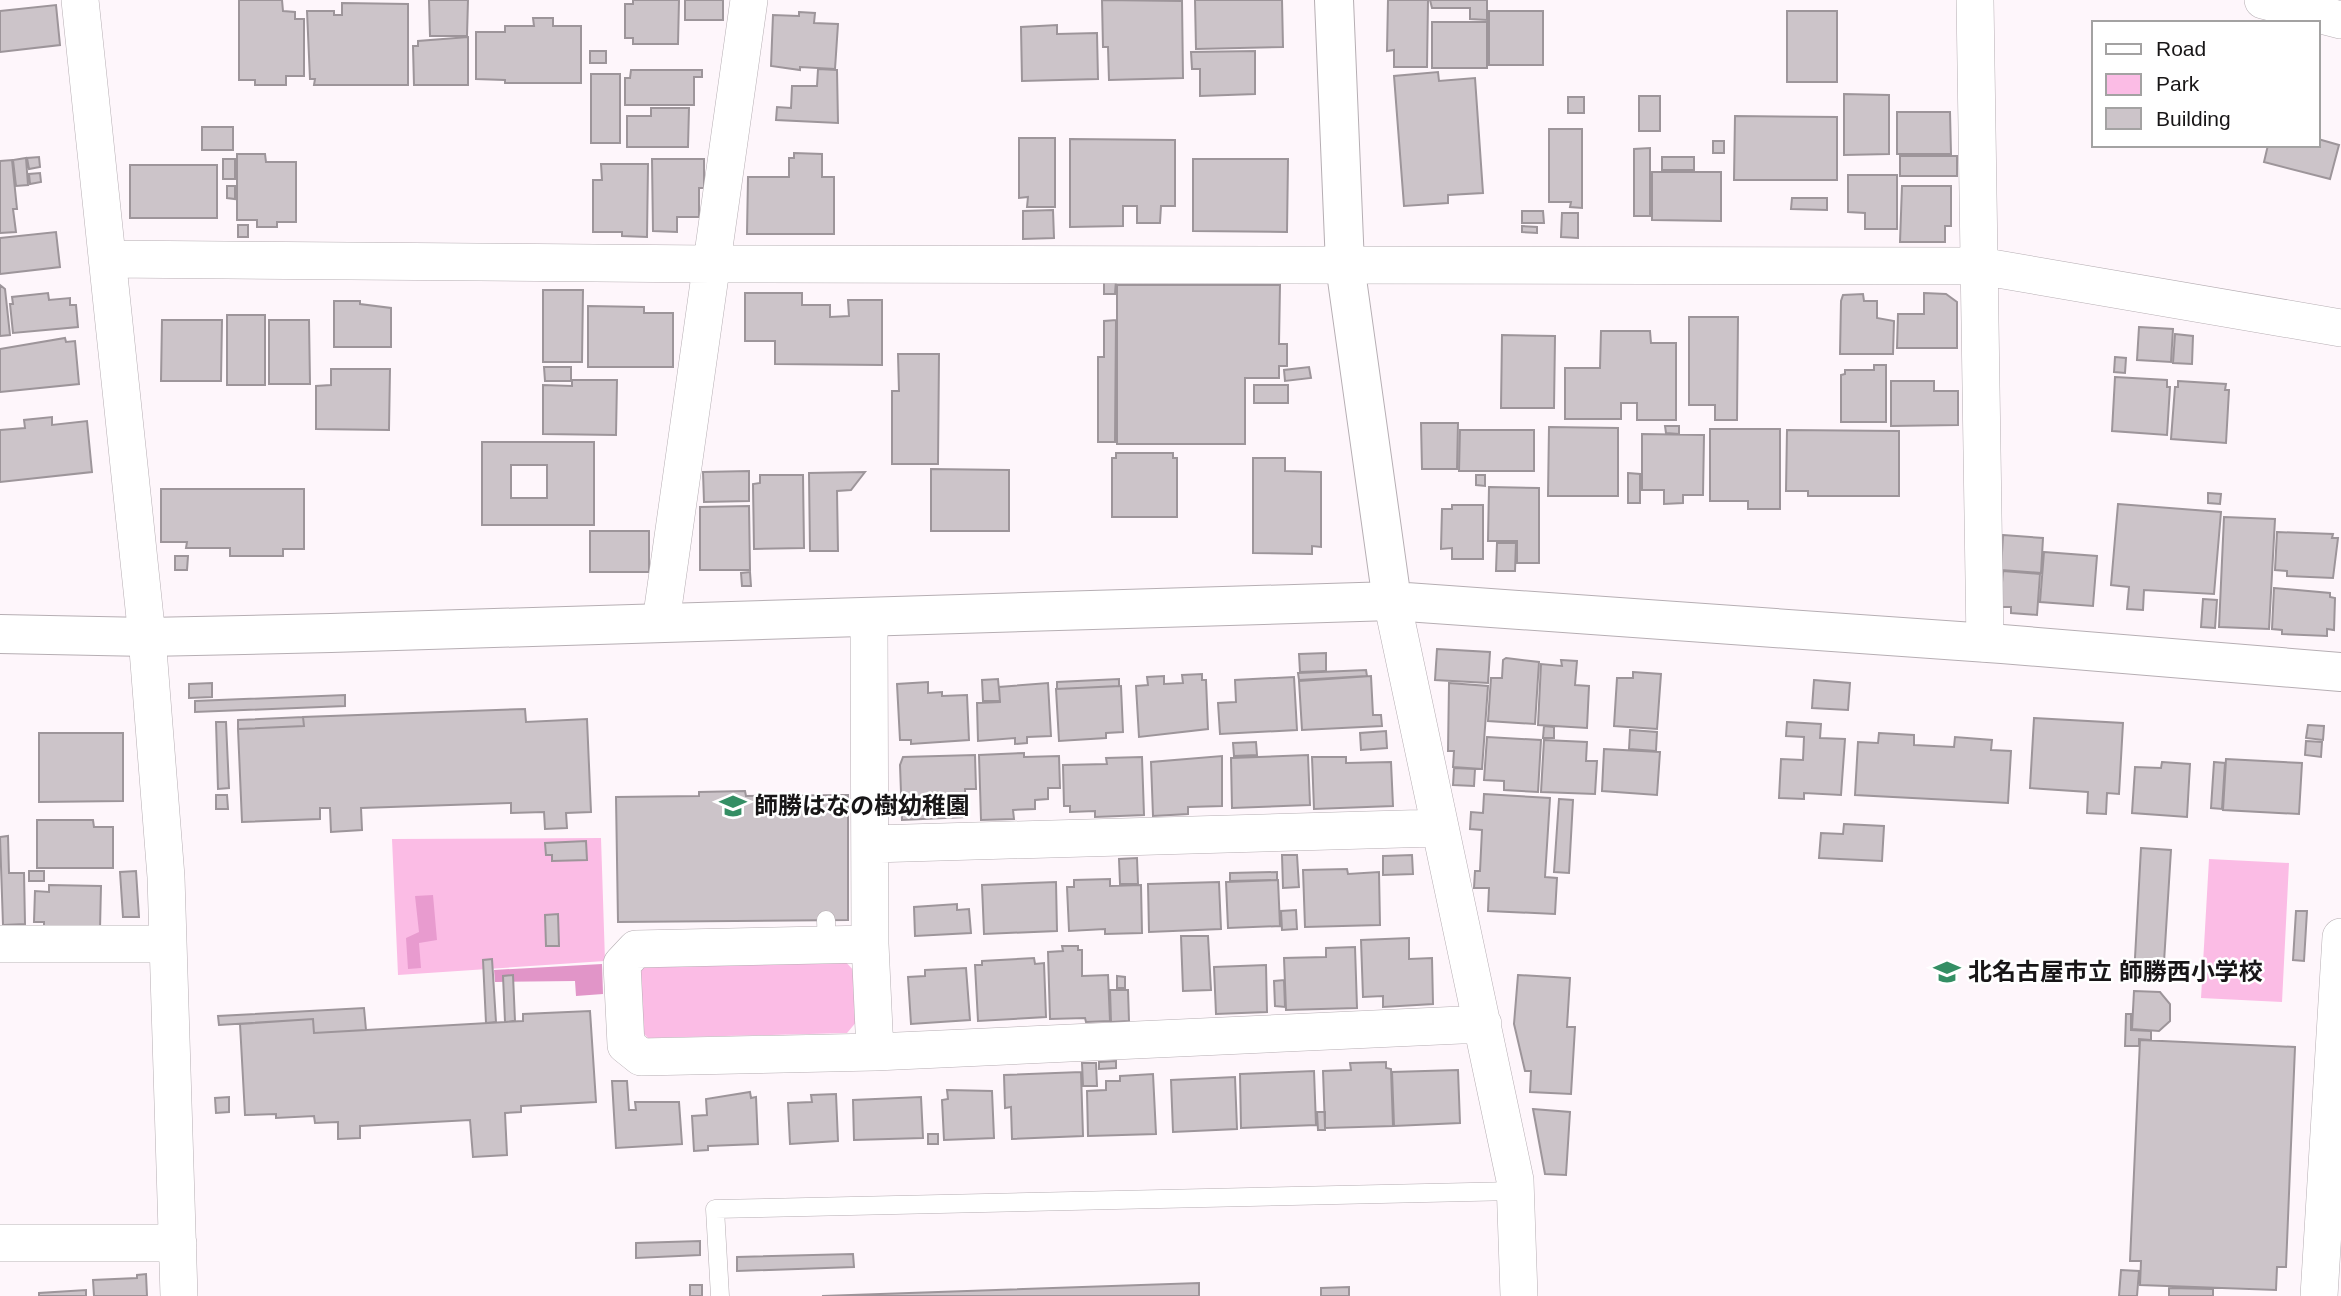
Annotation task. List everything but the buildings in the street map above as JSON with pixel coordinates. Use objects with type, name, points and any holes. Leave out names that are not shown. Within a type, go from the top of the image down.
[{"type":"street","points":[[80,0],[147,637],[166,877],[179,1296]]},
{"type":"street","points":[[661,622],[749,0]]},
{"type":"street","points":[[1334,0],[1345,265],[1391,601],[1437,828],[1483,1024],[1515,1191],[1519,1296]]},
{"type":"street","points":[[1975,0],[1985,643]]},
{"type":"street","points":[[2263,0],[2341,20]]},
{"type":"street","points":[[107,259],[711,264],[1980,266],[2341,328]]},
{"type":"street","points":[[0,634],[147,637],[1391,601],[1985,643],[2341,672]]},
{"type":"street","points":[[869,617],[860,845],[870,944],[875,1052]]},
{"type":"street","points":[[860,845],[1437,828]]},
{"type":"street","points":[[870,944],[826,933],[636,949],[622,964],[626,1045],[641,1058],[875,1052],[1483,1024]]},
{"type":"street","points":[[2327,1284],[2341,937]]},
{"type":"street","points":[[0,944],[167,944]]},
{"type":"street","points":[[0,1243],[178,1243]]},
{"type":"lane","points":[[720,1296],[715,1209],[1515,1191]]},
{"type":"green space","points":[[601,838],[605,961],[398,975],[392,839]]},
{"type":"green space","points":[[2209,859],[2289,863],[2282,1002],[2201,998]]},
{"type":"green space","points":[[842,958],[857,974],[858,1020],[847,1033],[648,1038],[638,1028],[636,972],[646,960]]},
{"type":"shaded area","points":[[433,895],[437,940],[419,943],[421,968],[408,969],[406,938],[419,932],[415,896]]},
{"type":"shaded area","points":[[602,964],[603,994],[576,996],[575,981],[495,982],[494,970]]},
{"type":"place","name":"師勝はなの樹幼稚園","points":[[733,806]]},
{"type":"place","name":"北名古屋市立 師勝西小学校","points":[[1947,972]]}]
